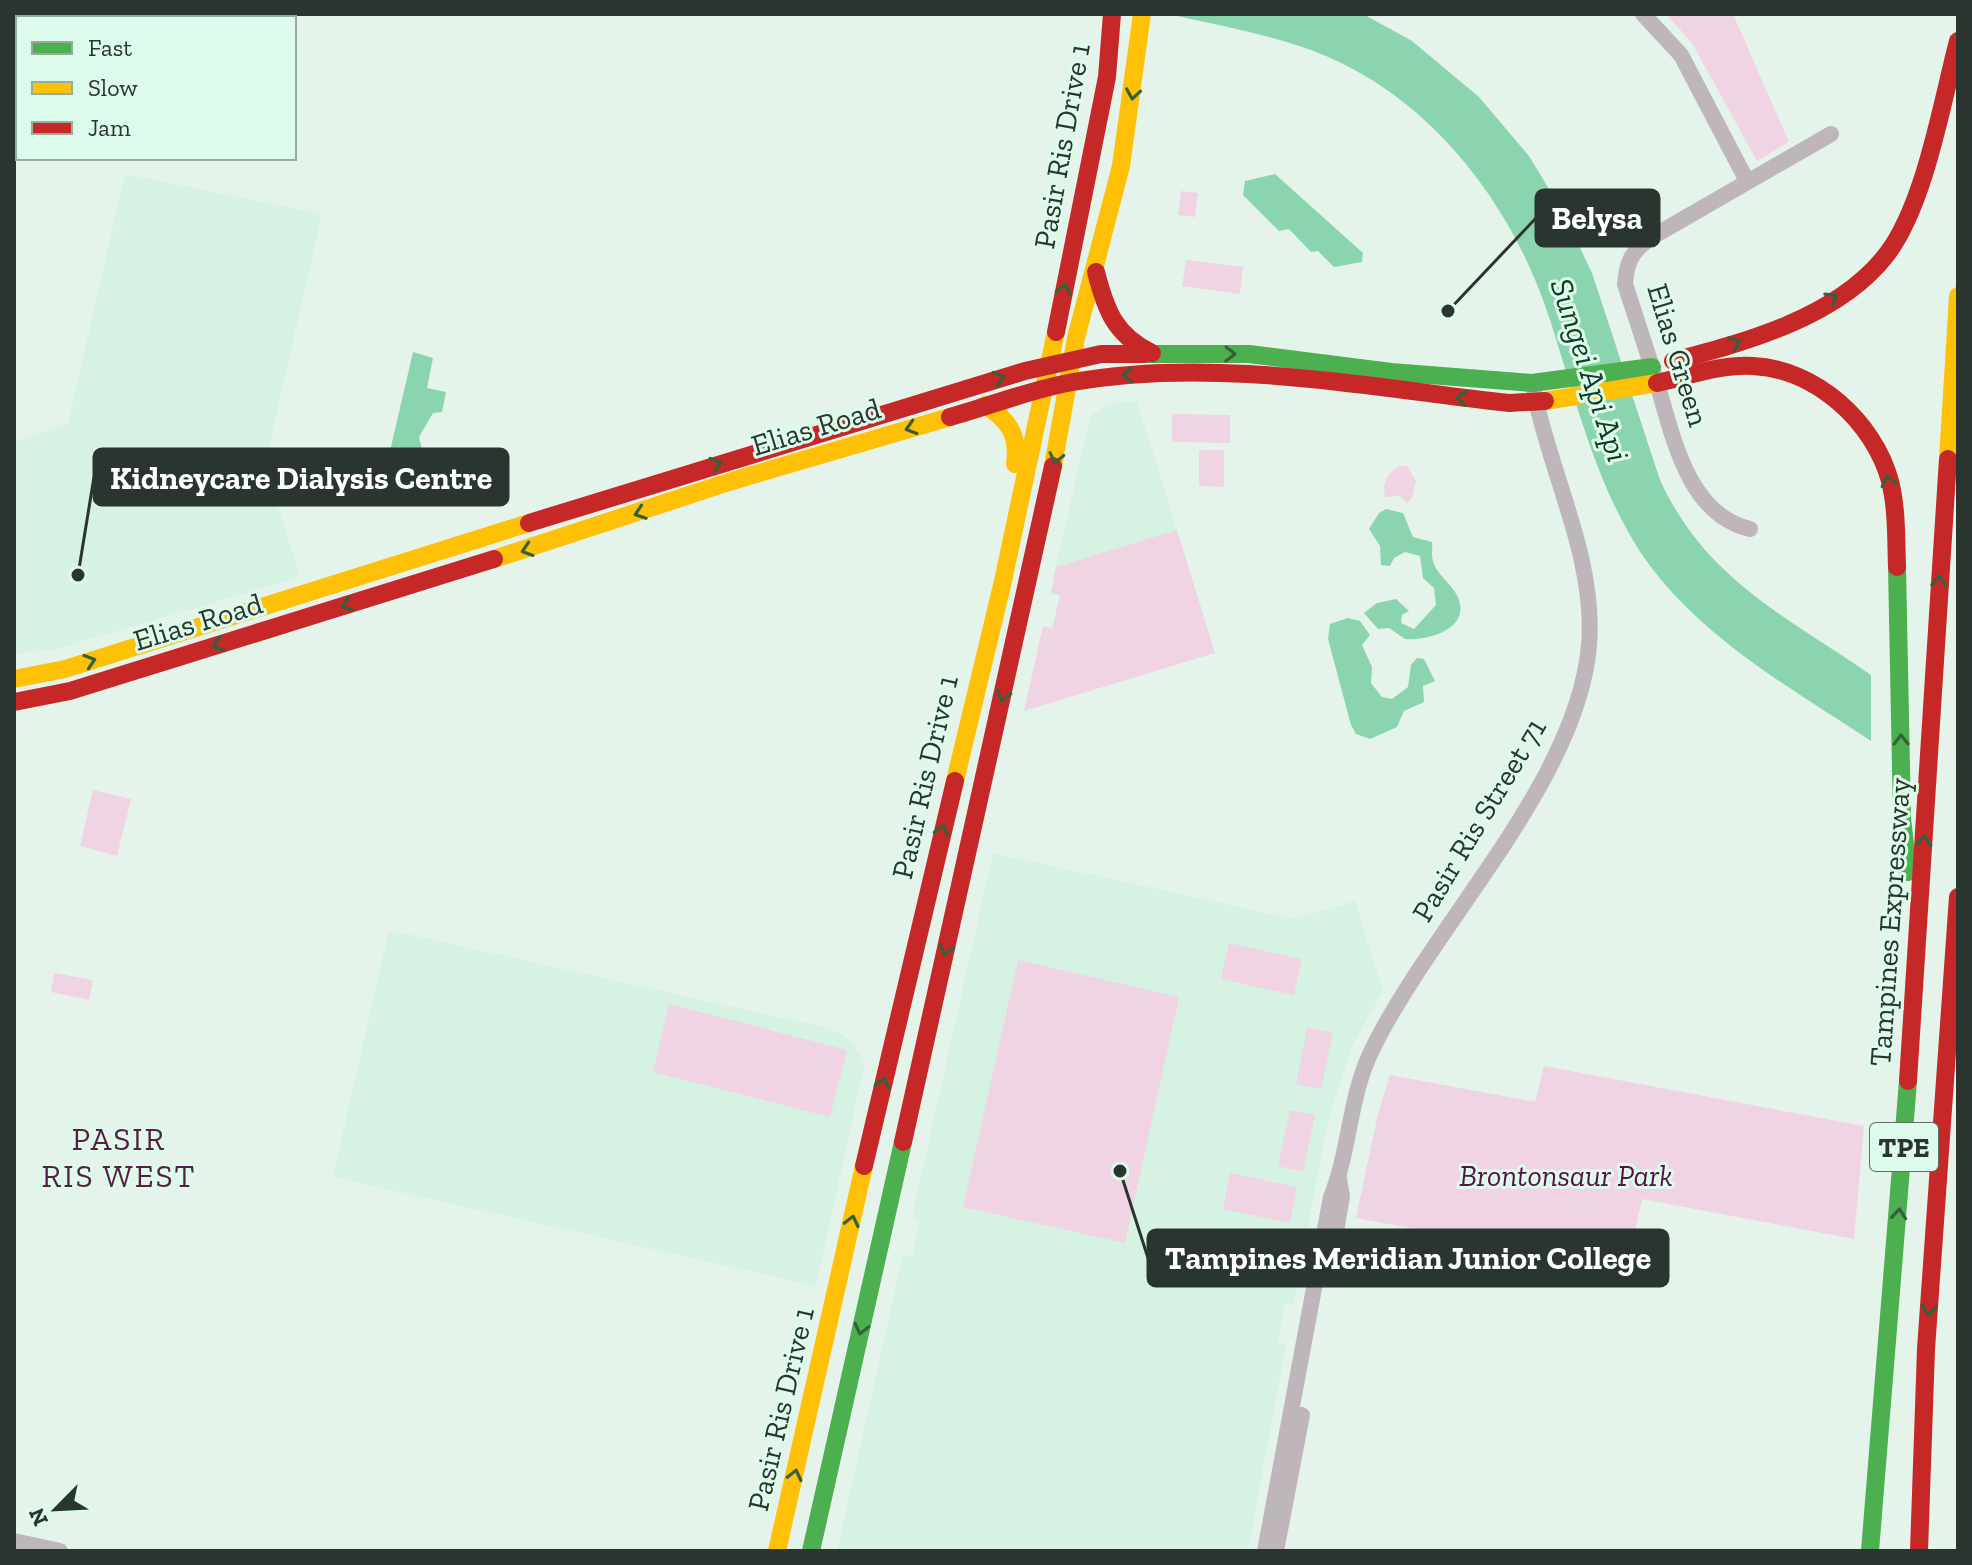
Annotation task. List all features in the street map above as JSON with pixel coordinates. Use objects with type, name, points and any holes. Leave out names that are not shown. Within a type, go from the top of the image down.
[{"type":"main road","name":"Pasir Ris Drive 1","points":[[777,1551],[904,991],[1015,526],[1041,389],[1092,160],[1107,77],[1112,15]]},
{"type":"main road","name":"Pasir Ris Drive 1","points":[[811,1551],[1021,620],[1074,360],[1121,166],[1142,18]]},
{"type":"main road","points":[[1655,375],[1817,307],[1857,282],[1887,254],[1905,221],[1958,41]]},
{"type":"main road","points":[[1096,272],[1115,328],[1126,342],[1152,353]]},
{"type":"main road","name":"Tampines Expressway","points":[[1870,1551],[1917,946],[1958,296]]},
{"type":"main road","name":"Elias Road","points":[[14,679],[65,669],[815,433],[1047,365],[1101,354],[1249,354],[1391,372],[1532,383],[1629,380]]},
{"type":"main road","points":[[1655,375],[1753,366],[1787,371],[1830,396],[1854,417],[1876,448],[1889,477],[1896,525],[1902,818],[1917,946]]},
{"type":"main road","name":"Elias Road","points":[[14,702],[70,691],[402,589],[732,481],[1071,382],[1131,375],[1234,373],[1536,403],[1655,375]]},
{"type":"main road","points":[[985,405],[1007,419],[1019,447],[1012,485],[1015,526]]},
{"type":"main road","name":"TPE","points":[[1919,1551],[1933,1262],[1958,897]]},
{"type":"main road","points":[[1933,1262],[1958,1079]]},
{"type":"main road","points":[[1856,1551],[1887,1347]]},
{"type":"street","points":[[1643,14],[1681,55],[1747,181]]},
{"type":"street","name":"Elias Green","points":[[1750,529],[1730,524],[1703,497],[1679,453],[1625,284],[1627,260],[1635,249],[1652,237],[1831,134]]},
{"type":"street","name":"Pasir Ris Street 71","points":[[1265,1551],[1331,1197],[1339,1178],[1354,1099],[1370,1054],[1395,1006],[1538,786],[1569,729],[1579,695],[1589,647],[1590,607],[1577,547],[1532,383]]},
{"type":"street","name":"Pasir Ris Street 71","points":[[1276,1551],[1342,1197],[1339,1178]]},
{"type":"street","points":[[14,1541],[60,1551]]},
{"type":"shaded area","points":[[125,174],[322,214],[265,465],[300,577],[56,649],[14,654],[14,442],[68,424]]},
{"type":"shaded area","points":[[1137,401],[1177,530],[1056,567],[1090,417],[1108,404]]},
{"type":"shaded area","points":[[993,853],[1294,919],[1355,901],[1383,991],[1352,1046],[1327,1125],[1293,1305],[1285,1304],[1278,1342],[1286,1344],[1248,1551],[837,1551],[903,1255],[912,1257],[920,1220],[912,1217]]},
{"type":"shaded area","points":[[389,930],[832,1029],[850,1040],[865,1062],[816,1286],[333,1177]]},
{"type":"green space","points":[[1666,14],[1733,14],[1789,142],[1757,161],[1692,43]]},
{"type":"green space","points":[[1181,191],[1198,193],[1195,217],[1178,215]]},
{"type":"green space","points":[[1186,260],[1243,267],[1240,294],[1182,286]]},
{"type":"green space","points":[[1172,414],[1230,415],[1230,443],[1172,442]]},
{"type":"green space","points":[[1199,450],[1224,450],[1224,487],[1199,486]]},
{"type":"green space","points":[[1399,466],[1407,466],[1416,481],[1412,498],[1407,503],[1400,496],[1385,497],[1386,479]]},
{"type":"green space","points":[[1177,530],[1215,653],[1024,711],[1043,626],[1052,628],[1060,596],[1051,593],[1056,567]]},
{"type":"green space","points":[[93,790],[131,799],[117,856],[80,846]]},
{"type":"green space","points":[[1229,943],[1302,959],[1294,995],[1221,979]]},
{"type":"green space","points":[[1018,960],[1179,997],[1125,1243],[963,1207]]},
{"type":"green space","points":[[54,973],[93,980],[89,1000],[51,992]]},
{"type":"green space","points":[[669,1004],[847,1050],[830,1117],[653,1072]]},
{"type":"green space","points":[[1307,1027],[1333,1033],[1321,1089],[1296,1084]]},
{"type":"green space","name":"Brontonsaur Park","points":[[1544,1066],[1864,1126],[1854,1239],[1642,1199],[1627,1268],[1356,1218],[1378,1114],[1390,1075],[1535,1102]]},
{"type":"green space","points":[[1290,1110],[1315,1115],[1303,1172],[1278,1166]]},
{"type":"green space","points":[[1230,1173],[1297,1187],[1290,1223],[1223,1209]]},
{"type":"water","name":"Sungei Api Api","points":[[1168,14],[1363,14],[1412,41],[1479,97],[1529,156],[1563,212],[1592,273],[1660,480],[1679,515],[1700,544],[1751,593],[1871,675],[1871,741],[1776,679],[1715,633],[1661,580],[1639,550],[1598,467],[1535,278],[1492,200],[1466,164],[1436,131],[1402,101],[1366,76],[1326,56],[1268,37]]},
{"type":"water","points":[[1275,174],[1363,253],[1362,262],[1334,267],[1318,251],[1311,252],[1289,229],[1279,231],[1243,195],[1245,181]]},
{"type":"water","points":[[413,352],[433,358],[427,388],[446,392],[442,412],[433,413],[419,437],[426,468],[400,476],[390,451]]},
{"type":"water","points":[[1386,509],[1403,513],[1413,537],[1432,542],[1434,565],[1455,592],[1460,604],[1456,622],[1438,634],[1405,639],[1389,628],[1378,629],[1364,613],[1377,603],[1396,599],[1409,611],[1402,615],[1401,623],[1414,629],[1436,605],[1434,588],[1423,578],[1420,556],[1405,552],[1394,558],[1390,566],[1381,565],[1380,546],[1369,529],[1379,513]]},
{"type":"water","points":[[1348,618],[1360,621],[1370,635],[1362,645],[1372,667],[1371,683],[1382,697],[1392,699],[1408,687],[1411,665],[1417,658],[1424,659],[1435,681],[1423,686],[1424,702],[1404,711],[1397,727],[1370,739],[1356,734],[1351,725],[1328,639],[1330,624]]},
{"type":"traffic: fast","points":[[1144,354],[1249,354],[1391,372],[1532,383],[1652,367]]},
{"type":"traffic: fast","points":[[1897,567],[1902,818],[1908,872]]},
{"type":"traffic: fast","points":[[1870,1551],[1908,1081]]},
{"type":"traffic: fast","points":[[811,1551],[903,1142]]},
{"type":"traffic: slow","points":[[1053,466],[1076,338],[1121,166],[1142,14]]},
{"type":"traffic: slow","points":[[1948,459],[1958,296]]},
{"type":"traffic: slow","points":[[955,781],[1003,581],[1056,332]]},
{"type":"traffic: slow","points":[[1545,401],[1657,383]]},
{"type":"traffic: slow","points":[[985,405],[1000,416],[1010,429],[1014,437],[1015,464]]},
{"type":"traffic: slow","points":[[494,559],[732,481],[950,417]]},
{"type":"traffic: slow","points":[[14,679],[65,669],[529,523]]},
{"type":"traffic: slow","points":[[777,1551],[864,1166]]},
{"type":"traffic: jam","points":[[1056,332],[1107,77],[1112,14]]},
{"type":"traffic: jam","points":[[1673,361],[1760,335],[1817,311],[1844,295],[1887,254],[1912,208],[1922,181],[1958,41]]},
{"type":"traffic: jam","points":[[1096,272],[1114,320],[1129,338],[1152,353]]},
{"type":"traffic: jam","points":[[529,523],[1025,371],[1101,354],[1144,354]]},
{"type":"traffic: jam","points":[[1657,383],[1717,369],[1753,366],[1776,369],[1799,377],[1839,402],[1871,439],[1890,481],[1897,567]]},
{"type":"traffic: jam","points":[[950,417],[1073,382],[1181,372],[1291,377],[1509,403],[1545,401]]},
{"type":"traffic: jam","points":[[1908,1081],[1948,459]]},
{"type":"traffic: jam","points":[[903,1142],[1053,466]]},
{"type":"traffic: jam","points":[[14,702],[70,691],[494,559]]},
{"type":"traffic: jam","points":[[864,1166],[955,781]]},
{"type":"traffic: jam","points":[[1919,1551],[1926,1349],[1958,897]]},
{"type":"place","name":"Belysa","points":[[1448,311]]},
{"type":"place","name":"Kidneycare Dialysis Centre","points":[[78,575]]},
{"type":"place","name":"Tampines Meridian Junior College","points":[[1120,1171]]},
{"type":"district","name":"PASIR RIS WEST","points":[[119,1158]]}]
